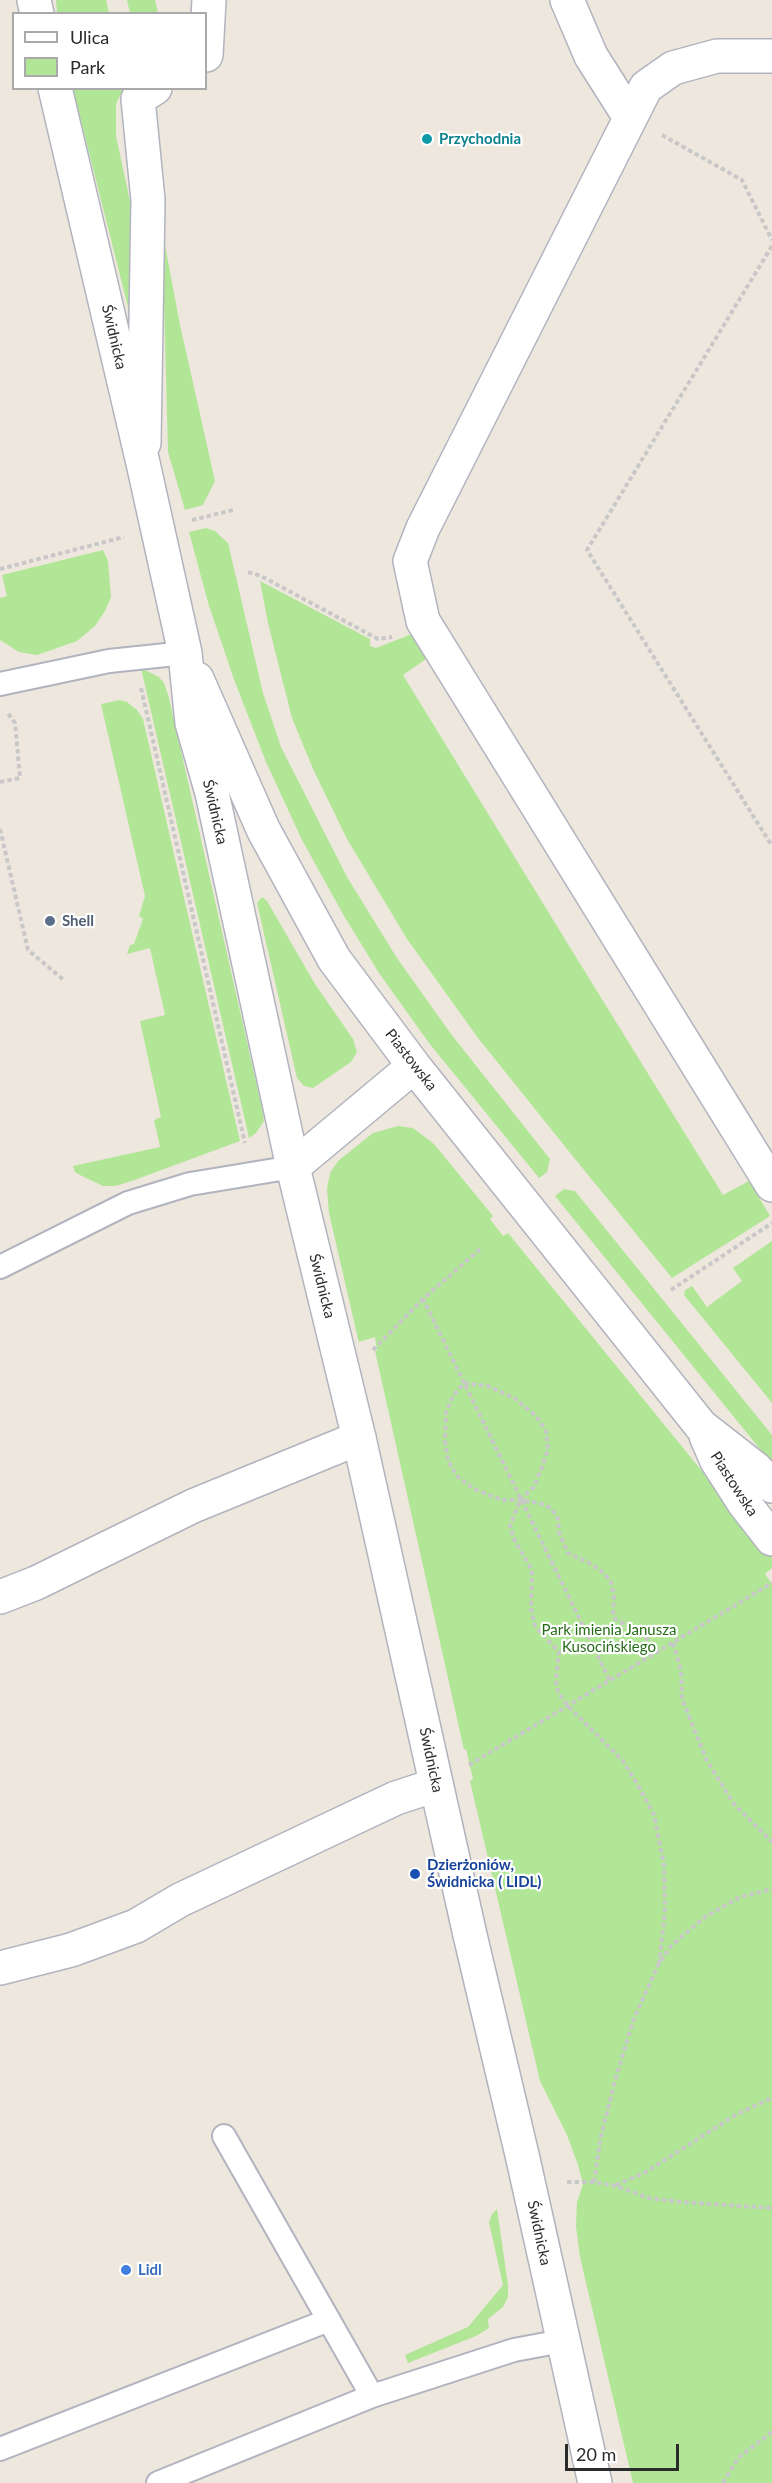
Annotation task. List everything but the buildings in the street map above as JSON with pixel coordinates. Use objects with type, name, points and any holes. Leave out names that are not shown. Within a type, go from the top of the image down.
[{"type":"street","points":[[207,37],[209,0]]},
{"type":"street","points":[[567,0],[591,56],[629,116]]},
{"type":"street","points":[[772,56],[717,57],[673,68],[646,87],[629,116],[423,528],[410,561],[423,621],[772,1185]]},
{"type":"street","name":"Świdnicka","points":[[55,90],[185,653],[192,723],[212,793],[292,1167],[449,1778],[523,2159],[595,2483]]},
{"type":"street","points":[[143,463],[148,200],[138,99],[152,90]]},
{"type":"street","name":"Piastowska","points":[[185,653],[263,829],[334,959],[414,1066],[701,1426],[722,1470],[772,1539]]},
{"type":"street","points":[[292,1167],[414,1066]]},
{"type":"street","name":"Piastowska","points":[[701,1426],[756,1469],[772,1485]]},
{"type":"street","points":[[0,1597],[36,1583],[193,1506],[360,1438]]},
{"type":"street","points":[[0,1968],[71,1950],[136,1926],[180,1900],[396,1798],[449,1778]]},
{"type":"lane","points":[[0,684],[135,658],[185,653]]},
{"type":"lane","points":[[0,1267],[128,1203],[190,1184],[292,1167]]},
{"type":"lane","points":[[224,2136],[372,2396]]},
{"type":"lane","points":[[0,2449],[329,2320]]},
{"type":"lane","points":[[158,2483],[372,2396],[514,2350],[562,2341]]},
{"type":"path","points":[[629,116],[742,180],[772,240]]},
{"type":"path","points":[[772,246],[587,550],[772,846]]},
{"type":"path","points":[[0,569],[232,510]]},
{"type":"path","points":[[248,572],[261,576],[378,639],[389,639],[423,621]]},
{"type":"path","points":[[135,658],[251,1174]]},
{"type":"path","points":[[0,782],[20,778],[15,723],[5,709]]},
{"type":"path","points":[[0,829],[28,950],[65,981]]},
{"type":"path","points":[[671,1290],[772,1223]]},
{"type":"path","points":[[369,1355],[423,1299],[480,1250]]},
{"type":"path","points":[[423,1299],[610,1681]]},
{"type":"path","points":[[464,1383],[453,1396],[446,1412],[445,1441],[448,1461],[457,1476],[474,1490],[502,1500],[539,1503],[551,1508],[558,1519],[559,1532],[567,1553],[604,1573],[610,1582],[614,1596],[615,1619],[641,1632],[658,1652]]},
{"type":"path","points":[[464,1383],[488,1386],[514,1398],[536,1416],[546,1431],[548,1449],[542,1467],[534,1487],[520,1500],[510,1526],[515,1542],[532,1570],[531,1609],[535,1626],[559,1652],[556,1680],[558,1692],[568,1706],[622,1761],[654,1815],[664,1865],[665,1911],[659,1962]]},
{"type":"path","points":[[449,1778],[772,1583]]},
{"type":"path","points":[[673,1643],[681,1670],[682,1699],[707,1761],[735,1804],[772,1842]]},
{"type":"path","points":[[594,2182],[601,2136],[615,2081],[633,2022],[659,1962],[672,1945],[705,1917],[740,1897],[772,1889]]},
{"type":"path","points":[[616,2186],[646,2172],[737,2114],[772,2098]]},
{"type":"path","points":[[567,2182],[594,2182],[616,2186],[649,2198],[772,2208]]},
{"type":"path","points":[[723,2483],[738,2458],[772,2432]]},
{"type":"green space","points":[[56,0],[106,0],[109,12],[57,12]]},
{"type":"green space","points":[[127,0],[155,0],[158,12],[130,12]]},
{"type":"green space","points":[[73,90],[123,90],[116,104],[116,136],[134,220],[132,323]]},
{"type":"green space","points":[[162,229],[180,325],[215,481],[203,505],[185,510],[168,452]]},
{"type":"green space","points":[[206,528],[215,531],[228,543],[263,693],[281,747],[347,877],[397,958],[451,1034],[550,1159],[547,1172],[539,1178],[429,1043],[379,973],[302,840],[266,762],[209,606],[189,532]]},
{"type":"green space","points":[[103,550],[108,561],[111,597],[95,626],[77,641],[37,655],[19,652],[0,640],[0,598],[7,596],[2,575]]},
{"type":"green space","points":[[260,581],[370,639],[370,646],[376,648],[412,634],[426,659],[403,675],[579,962],[723,1195],[749,1181],[770,1216],[672,1278],[571,1154],[478,1038],[407,939],[347,839],[313,769],[292,718]]},
{"type":"green space","points":[[141,668],[159,677],[164,683],[169,698],[262,1108],[264,1121],[256,1133],[249,1138]]},
{"type":"green space","points":[[120,700],[127,702],[137,710],[143,719],[240,1141],[129,1182],[115,1186],[103,1186],[75,1172],[73,1166],[160,1147],[154,1120],[161,1117],[140,1021],[165,1015],[150,948],[127,954],[130,945],[134,944],[143,919],[139,916],[145,896],[101,704]]},
{"type":"green space","points":[[262,897],[267,901],[315,984],[353,1039],[357,1052],[351,1062],[313,1088],[304,1086],[297,1078],[257,903]]},
{"type":"green space","name":"Park imienia Janusza Kusocińskiego","points":[[398,1126],[413,1128],[434,1144],[493,1216],[490,1219],[503,1236],[508,1233],[772,1557],[772,1568],[765,1574],[772,1584],[772,2483],[633,2483],[580,2257],[576,2226],[577,2202],[583,2184],[567,2135],[540,2081],[470,1781],[473,1779],[466,1749],[464,1750],[375,1351],[377,1351],[375,1337],[359,1342],[329,1213],[327,1189],[330,1173],[338,1161],[373,1133]]},
{"type":"green space","points":[[564,1189],[575,1191],[772,1435],[772,1464],[555,1196]]},
{"type":"green space","points":[[772,1241],[772,1403],[684,1295],[685,1290],[692,1286],[707,1307],[742,1281],[733,1268]]},
{"type":"green space","points":[[497,2209],[508,2285],[508,2297],[503,2307],[488,2319],[489,2328],[476,2336],[408,2363],[405,2355],[468,2327],[503,2285],[489,2222]]},
{"type":"place","name":"Przychodnia","points":[[427,139]]},
{"type":"place","name":"Shell","points":[[50,921]]},
{"type":"place","name":"Dzierżoniów, Świdnicka ( LIDL)","points":[[415,1874]]},
{"type":"place","name":"Lidl","points":[[126,2270]]}]
